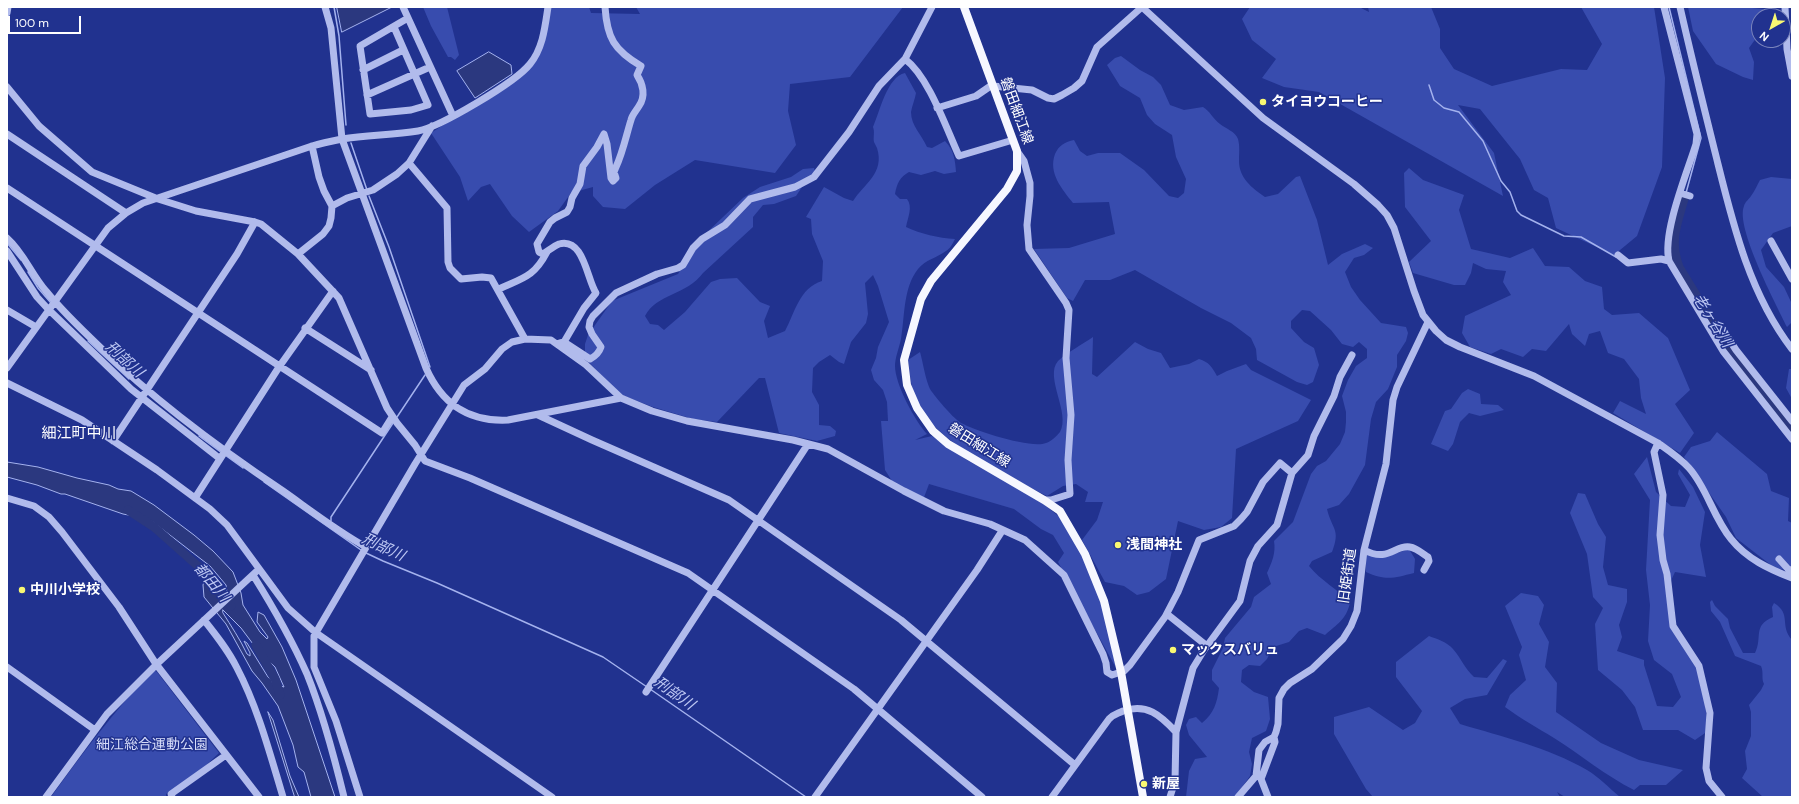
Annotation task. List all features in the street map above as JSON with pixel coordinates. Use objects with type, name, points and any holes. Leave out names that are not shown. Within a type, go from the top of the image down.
[{"type":"main road","name":"磐田細江線","points":[[964,7],[1017,151],[1017,171],[1007,189],[932,281],[921,299],[904,360],[907,385],[917,408],[933,432],[948,444],[1044,500],[1060,511],[1086,554],[1104,601],[1121,672],[1143,797]]},
{"type":"street","points":[[7,13],[8,7]]},
{"type":"street","points":[[325,7],[331,28],[342,139],[426,368],[439,393],[463,411],[490,420],[519,419],[621,398]]},
{"type":"street","points":[[404,7],[453,116]]},
{"type":"street","points":[[7,368],[48,309],[108,228],[126,213],[143,204],[312,146],[342,139],[419,130],[432,126],[453,116],[520,74],[530,64],[542,40],[548,7]]},
{"type":"street","points":[[564,342],[584,308],[596,293],[591,285],[581,255],[576,249],[566,244],[559,244],[543,254],[539,252],[537,244],[550,222],[567,212],[572,198],[580,184],[583,166],[597,147],[604,134],[607,144],[610,178],[613,181],[616,178],[614,172],[629,132],[631,118],[643,96],[643,84],[637,75],[641,66],[615,46],[607,25],[605,7]]},
{"type":"street","points":[[556,343],[564,342],[590,359],[595,357],[600,352],[601,347],[592,334],[589,327],[590,322],[593,316],[616,293],[657,274],[678,268],[683,264],[693,248],[702,239],[725,225],[750,199],[795,187],[814,177],[849,132],[878,86],[905,59],[932,7]]},
{"type":"street","points":[[938,108],[976,96],[993,86],[1032,90],[1048,98],[1054,98],[1062,95],[1082,81],[1097,47],[1142,7],[1263,118],[1354,184],[1378,205],[1387,215],[1394,228],[1423,315],[1446,340],[1534,376],[1658,443],[1689,468],[1698,481],[1721,525],[1731,539],[1746,554],[1758,563],[1792,578]]},
{"type":"street","points":[[1664,7],[1690,82],[1745,263],[1763,301],[1792,349]]},
{"type":"street","points":[[1680,7],[1697,134],[1696,144],[1680,193],[1670,231],[1668,259],[1723,350],[1792,439]]},
{"type":"street","points":[[1785,7],[1788,55],[1792,76]]},
{"type":"street","points":[[394,28],[428,105],[411,110],[370,114],[360,46],[394,28],[408,18]]},
{"type":"street","points":[[363,70],[403,50]]},
{"type":"street","points":[[905,59],[916,70],[928,89],[959,156],[1013,140]]},
{"type":"street","points":[[367,95],[430,67]]},
{"type":"street","points":[[7,88],[39,126],[92,172],[158,199],[196,211],[255,222],[266,228],[298,254],[339,298],[387,408],[425,461],[470,478],[688,573],[854,689],[982,797]]},
{"type":"street","points":[[332,206],[361,193],[373,190],[397,174],[409,163],[432,126]]},
{"type":"street","points":[[7,134],[126,213]]},
{"type":"street","points":[[298,254],[317,239],[328,226],[332,206],[319,177],[312,146]]},
{"type":"street","points":[[1017,151],[1024,161],[1030,183],[1027,225],[1029,249],[1066,303],[1069,310],[1066,358],[1070,415],[1068,460],[1070,494],[1051,500],[1044,500]]},
{"type":"street","points":[[409,163],[447,208],[448,262],[450,268],[461,279],[482,277],[492,278],[525,339]]},
{"type":"street","points":[[7,188],[382,433],[392,417]]},
{"type":"street","points":[[1680,193],[1690,196]]},
{"type":"street","points":[[113,442],[236,254],[255,222]]},
{"type":"street","points":[[7,238],[15,245],[54,301],[144,393],[219,458]]},
{"type":"street","points":[[1771,241],[1792,279]]},
{"type":"street","points":[[7,251],[37,297],[114,373],[331,524],[364,550]]},
{"type":"street","points":[[498,289],[531,275],[547,252]]},
{"type":"street","points":[[1618,255],[1628,263],[1668,259]]},
{"type":"street","points":[[195,498],[219,458],[279,366],[333,290]]},
{"type":"street","points":[[7,310],[36,327]]},
{"type":"street","name":"旧姫街道","points":[[1268,797],[1262,778],[1275,742],[1274,737],[1278,724],[1279,698],[1290,683],[1312,669],[1343,638],[1351,626],[1357,611],[1364,550],[1386,464],[1393,400],[1397,387],[1428,322]]},
{"type":"street","points":[[1711,329],[1716,325],[1724,330],[1736,350],[1792,421]]},
{"type":"street","points":[[305,328],[371,371]]},
{"type":"street","points":[[360,797],[336,721],[314,667],[315,632],[464,385],[485,368],[502,349],[512,342],[525,339],[548,339],[556,343],[586,365],[621,398],[652,411],[687,421],[828,449],[892,485],[944,511],[990,524],[1002,531],[1025,540],[1064,575],[1103,654],[1106,663],[1106,672],[1112,675],[1124,671],[1134,660],[1167,614],[1178,592],[1199,540],[1234,526],[1241,520],[1263,482],[1280,463],[1292,473]]},
{"type":"street","points":[[1170,797],[1175,781],[1176,732],[1193,668],[1240,601],[1250,561],[1258,546],[1277,525],[1292,473],[1308,455],[1314,436],[1330,403],[1340,377],[1352,355]]},
{"type":"street","points":[[7,383],[82,420],[157,470],[195,498],[224,522],[288,608],[315,632],[552,797]]},
{"type":"street","points":[[538,415],[729,500],[900,620],[1075,765]]},
{"type":"street","points":[[1658,443],[1654,452],[1663,495],[1660,535],[1663,560],[1668,574],[1673,626],[1699,666],[1710,713],[1706,768],[1709,781],[1722,797]]},
{"type":"street","points":[[646,692],[808,444]]},
{"type":"street","points":[[7,498],[34,506],[49,517],[119,607],[156,664],[259,797]]},
{"type":"street","points":[[815,797],[977,570],[1002,531]]},
{"type":"street","points":[[1364,550],[1372,554],[1389,554],[1406,547],[1412,547],[1428,556],[1429,561],[1424,570]]},
{"type":"street","points":[[1779,559],[1788,569],[1792,571]]},
{"type":"street","points":[[46,797],[107,714],[156,664],[259,569]]},
{"type":"street","points":[[251,576],[270,603],[307,675],[325,726],[344,797]]},
{"type":"street","points":[[1167,614],[1207,646]]},
{"type":"street","points":[[205,619],[237,668],[255,710],[283,797]]},
{"type":"street","points":[[7,667],[95,730]]},
{"type":"street","points":[[1052,797],[1114,714],[1138,708],[1148,709],[1176,732]]},
{"type":"street","points":[[1238,797],[1256,776],[1259,750],[1265,742],[1274,737]]},
{"type":"street","points":[[172,797],[171,794],[226,755]]},
{"type":"green space","points":[[423,7],[447,7],[459,55],[455,60],[448,57],[431,26]]},
{"type":"green space","points":[[548,7],[589,7],[591,13],[640,14],[636,7],[903,7],[850,77],[790,84],[788,111],[796,145],[775,173],[695,160],[655,185],[625,209],[603,207],[593,196],[593,187],[571,193],[558,211],[529,232],[512,216],[490,184],[481,187],[468,201],[460,177],[431,133],[505,84],[537,52]]},
{"type":"green space","points":[[1250,7],[1359,7],[1369,12],[1368,7],[1431,7],[1440,29],[1440,48],[1454,69],[1492,86],[1561,69],[1587,70],[1602,44],[1581,7],[1654,7],[1665,78],[1662,167],[1637,236],[1614,255],[1556,228],[1548,198],[1534,190],[1520,159],[1480,109],[1458,105],[1494,153],[1503,196],[1319,92],[1284,87],[1262,78],[1276,59],[1252,40],[1242,19]]},
{"type":"green space","points":[[1688,7],[1752,8],[1751,8],[1751,45],[1749,48],[1754,62],[1753,80],[1743,77],[1716,64],[1693,31]]},
{"type":"green space","points":[[1121,56],[1140,70],[1153,77],[1161,85],[1170,105],[1184,110],[1203,107],[1222,126],[1233,132],[1237,136],[1239,142],[1239,161],[1241,173],[1255,190],[1265,197],[1278,194],[1296,177],[1300,176],[1317,220],[1328,265],[1342,254],[1365,244],[1373,248],[1364,255],[1354,258],[1345,272],[1351,287],[1360,300],[1381,323],[1406,327],[1408,333],[1406,341],[1397,355],[1397,367],[1388,389],[1376,402],[1371,419],[1365,465],[1349,494],[1339,505],[1327,509],[1336,534],[1332,552],[1312,561],[1309,566],[1350,603],[1348,609],[1343,618],[1325,635],[1307,628],[1299,631],[1289,642],[1273,647],[1267,659],[1260,666],[1249,665],[1242,670],[1241,682],[1254,692],[1268,697],[1270,719],[1266,731],[1252,738],[1249,752],[1252,764],[1250,776],[1235,797],[1186,797],[1189,771],[1195,759],[1207,757],[1189,735],[1186,725],[1189,719],[1196,717],[1202,723],[1214,707],[1219,688],[1212,680],[1212,670],[1223,648],[1225,638],[1251,607],[1254,597],[1271,584],[1267,573],[1274,553],[1274,541],[1293,522],[1311,474],[1317,466],[1326,461],[1340,444],[1345,432],[1346,422],[1346,412],[1342,396],[1348,380],[1356,366],[1367,358],[1367,349],[1359,342],[1353,347],[1342,344],[1331,330],[1310,311],[1302,310],[1291,321],[1291,328],[1304,342],[1314,348],[1319,365],[1313,382],[1307,385],[1297,382],[1257,360],[1256,349],[1251,338],[1231,323],[1201,308],[1135,270],[1110,280],[1085,280],[1073,301],[1067,298],[1034,249],[1069,248],[1115,234],[1109,202],[1073,203],[1057,180],[1053,168],[1053,161],[1060,146],[1074,140],[1080,151],[1087,156],[1098,153],[1120,153],[1144,170],[1169,196],[1178,198],[1184,193],[1186,179],[1176,157],[1172,135],[1155,124],[1147,115],[1140,98],[1120,86],[1107,65],[1115,58]]},
{"type":"green space","points":[[905,73],[916,93],[911,112],[911,117],[915,126],[927,147],[932,148],[945,141],[948,144],[954,159],[956,172],[944,174],[935,171],[921,175],[909,172],[899,181],[895,194],[900,199],[907,199],[910,205],[910,212],[906,227],[918,232],[942,238],[955,239],[947,250],[924,263],[918,269],[913,277],[905,302],[901,339],[895,366],[898,382],[906,402],[927,434],[915,440],[932,436],[967,460],[1037,499],[1066,522],[1102,596],[1116,668],[1058,562],[1064,553],[1053,535],[1041,529],[1014,509],[929,484],[923,500],[892,481],[885,470],[881,421],[888,421],[887,402],[883,390],[874,380],[871,370],[876,358],[878,347],[889,322],[873,275],[865,283],[868,314],[866,323],[851,342],[844,364],[830,355],[813,368],[812,392],[819,405],[819,425],[830,426],[836,431],[835,436],[817,441],[779,433],[765,378],[759,378],[717,422],[693,419],[653,407],[619,394],[585,358],[585,344],[588,335],[612,301],[678,274],[702,237],[743,198],[760,187],[791,177],[803,169],[814,168],[816,175],[804,184],[796,196],[774,204],[763,205],[753,217],[753,227],[689,286],[656,303],[645,316],[650,324],[658,325],[664,330],[685,312],[711,282],[720,279],[737,278],[760,302],[770,306],[764,321],[768,338],[785,331],[803,295],[814,284],[822,281],[823,261],[812,234],[811,219],[806,217],[824,187],[844,198],[853,201],[872,178],[876,171],[879,157],[874,142],[873,127],[881,104],[893,81]]},
{"type":"green space","points":[[1409,168],[1423,180],[1464,195],[1459,210],[1471,249],[1510,258],[1533,248],[1545,266],[1569,267],[1585,281],[1602,287],[1604,309],[1612,315],[1639,313],[1668,338],[1690,390],[1675,404],[1694,433],[1680,453],[1613,413],[1620,401],[1646,414],[1641,398],[1639,379],[1624,359],[1608,353],[1600,331],[1589,334],[1585,346],[1572,334],[1569,324],[1546,351],[1532,349],[1523,357],[1501,349],[1491,354],[1470,347],[1462,333],[1465,316],[1511,295],[1503,282],[1506,271],[1486,269],[1473,263],[1471,273],[1465,285],[1454,285],[1413,273],[1409,262],[1431,241],[1405,207],[1404,173]]},
{"type":"green space","points":[[1771,177],[1792,179],[1792,226],[1773,233],[1761,250],[1766,267],[1784,287],[1792,304],[1792,322],[1787,327],[1758,266],[1745,231],[1743,216],[1745,205],[1760,180]]},
{"type":"green space","points":[[1093,337],[1092,374],[1097,377],[1135,342],[1148,349],[1161,353],[1170,368],[1189,364],[1199,359],[1210,365],[1217,376],[1246,364],[1251,370],[1311,400],[1298,421],[1236,449],[1232,518],[1221,527],[1204,530],[1178,521],[1166,579],[1149,592],[1137,595],[1124,586],[1105,582],[1082,540],[1097,520],[1103,502],[1085,502],[1088,492],[1076,484],[1063,486],[1047,496],[973,455],[949,439],[928,419],[920,407],[911,381],[908,360],[920,352],[926,378],[932,392],[950,414],[958,421],[978,430],[1028,444],[1046,443],[1059,434],[1062,424],[1061,405],[1054,376],[1058,361]]},
{"type":"green space","points":[[1789,369],[1792,369],[1792,399],[1786,388]]},
{"type":"green space","points":[[1468,389],[1480,394],[1481,404],[1498,405],[1504,410],[1480,416],[1469,413],[1460,422],[1453,444],[1448,451],[1431,444],[1445,411],[1451,409],[1462,393]]},
{"type":"green space","points":[[1717,432],[1767,474],[1771,491],[1789,498],[1788,521],[1792,523],[1792,570],[1776,569],[1736,538],[1726,517],[1684,457],[1691,447],[1710,441]]},
{"type":"green space","points":[[1647,457],[1656,492],[1671,506],[1685,507],[1690,495],[1678,474],[1679,469],[1693,487],[1705,512],[1700,545],[1706,577],[1675,572],[1669,585],[1671,625],[1697,666],[1705,702],[1708,731],[1695,740],[1678,730],[1643,730],[1635,707],[1622,690],[1598,670],[1595,624],[1603,608],[1593,597],[1587,554],[1570,513],[1578,493],[1585,494],[1598,524],[1606,537],[1603,567],[1608,585],[1627,589],[1627,602],[1619,625],[1622,637],[1617,651],[1644,660],[1644,665],[1657,706],[1673,707],[1681,697],[1672,674],[1654,660],[1648,641],[1650,605],[1646,570],[1650,500],[1634,474]]},
{"type":"green space","points":[[1409,549],[1415,559],[1414,573],[1385,578],[1366,572],[1366,554],[1388,556]]},
{"type":"green space","points":[[1521,593],[1538,596],[1544,605],[1539,624],[1549,642],[1545,667],[1557,683],[1556,712],[1601,743],[1639,760],[1683,770],[1666,785],[1640,785],[1634,790],[1613,778],[1505,707],[1510,695],[1526,680],[1519,655],[1522,647],[1505,606]]},
{"type":"green space","points":[[1712,600],[1715,606],[1728,619],[1730,628],[1743,653],[1755,653],[1760,628],[1762,624],[1773,617],[1772,607],[1774,603],[1783,611],[1786,629],[1792,640],[1792,797],[1763,797],[1742,778],[1747,769],[1745,751],[1751,736],[1751,712],[1749,705],[1764,684],[1762,671],[1761,666],[1735,656],[1720,622],[1711,611],[1710,602]]},
{"type":"green space","points":[[1429,636],[1448,644],[1456,652],[1468,671],[1474,677],[1487,678],[1503,659],[1507,661],[1487,695],[1465,699],[1450,708],[1460,724],[1525,743],[1572,762],[1600,779],[1620,797],[1565,797],[1557,792],[1560,797],[1373,797],[1366,789],[1334,734],[1334,717],[1369,707],[1403,730],[1415,723],[1422,711],[1396,677],[1396,662]]},
{"type":"green space","name":"細江総合運動公園","points":[[154,670],[219,753],[201,770],[166,794],[166,797],[51,797],[87,748],[126,700]]},
{"type":"shaded area","points":[[337,7],[392,7],[342,32]]},
{"type":"shaded area","points":[[489,52],[511,65],[512,74],[475,98],[457,71]]},
{"type":"shaded area","points":[[7,462],[38,467],[109,485],[118,489],[131,491],[154,505],[213,551],[233,572],[241,593],[243,605],[260,632],[267,639],[268,637],[257,622],[258,612],[264,615],[282,647],[296,680],[335,797],[311,797],[304,772],[298,767],[293,745],[278,706],[252,671],[226,624],[204,597],[203,585],[205,578],[229,606],[226,585],[210,566],[153,522],[144,518],[123,514],[37,485],[7,477]],"holes":[[[223,610],[241,628],[259,652],[275,667],[284,687],[273,684],[247,643],[244,641],[250,656],[247,654],[223,613]]]},
{"type":"shaded area","points":[[268,712],[273,720],[290,776],[299,797],[295,797]]},
{"type":"waterway","points":[[334,7],[339,36],[346,125]]},
{"type":"waterway","points":[[1669,7],[1701,138],[1686,193]]},
{"type":"waterway","points":[[1429,85],[1434,100],[1444,108],[1459,112],[1483,141],[1501,181],[1510,192],[1517,211],[1521,215],[1564,236],[1581,237],[1616,257]]},
{"type":"waterway","points":[[351,143],[367,190]]},
{"type":"waterway","points":[[369,196],[389,247],[430,367]]},
{"type":"waterway","name":"老ヶ谷川","points":[[1684,199],[1674,241],[1676,258],[1679,267],[1729,349],[1792,429]]},
{"type":"waterway","name":"刑部川","points":[[7,243],[21,260]]},
{"type":"waterway","name":"老ヶ谷川","points":[[1670,257],[1675,257]]},
{"type":"waterway","name":"刑部川","points":[[28,272],[38,288],[51,303]]},
{"type":"waterway","name":"刑部川","points":[[88,341],[129,379]]},
{"type":"waterway","points":[[397,417],[425,375]]},
{"type":"waterway","points":[[331,521],[331,517],[393,423]]},
{"type":"waterway","name":"刑部川","points":[[199,436],[222,453]]},
{"type":"waterway","name":"刑部川","points":[[225,455],[243,468]]},
{"type":"waterway","name":"刑部川","points":[[264,482],[361,550]]},
{"type":"waterway","name":"都田川","points":[[128,510],[154,527],[199,567],[231,606]]},
{"type":"waterway","name":"刑部川","points":[[366,553],[603,657],[647,687]]},
{"type":"waterway","name":"都田川","points":[[256,645],[275,679],[280,695]]},
{"type":"waterway","name":"刑部川","points":[[650,689],[806,797]]},
{"type":"place","name":"タイヨウコーヒー","points":[[1263,102]]},
{"type":"place","name":"浅間神社","points":[[1118,545]]},
{"type":"place","name":"中川小学校","points":[[22,590]]},
{"type":"place","name":"マックスバリュ","points":[[1173,650]]},
{"type":"place","name":"新屋","points":[[1144,784]]},
{"type":"district","name":"細江町中川","points":[[79,434]]}]
